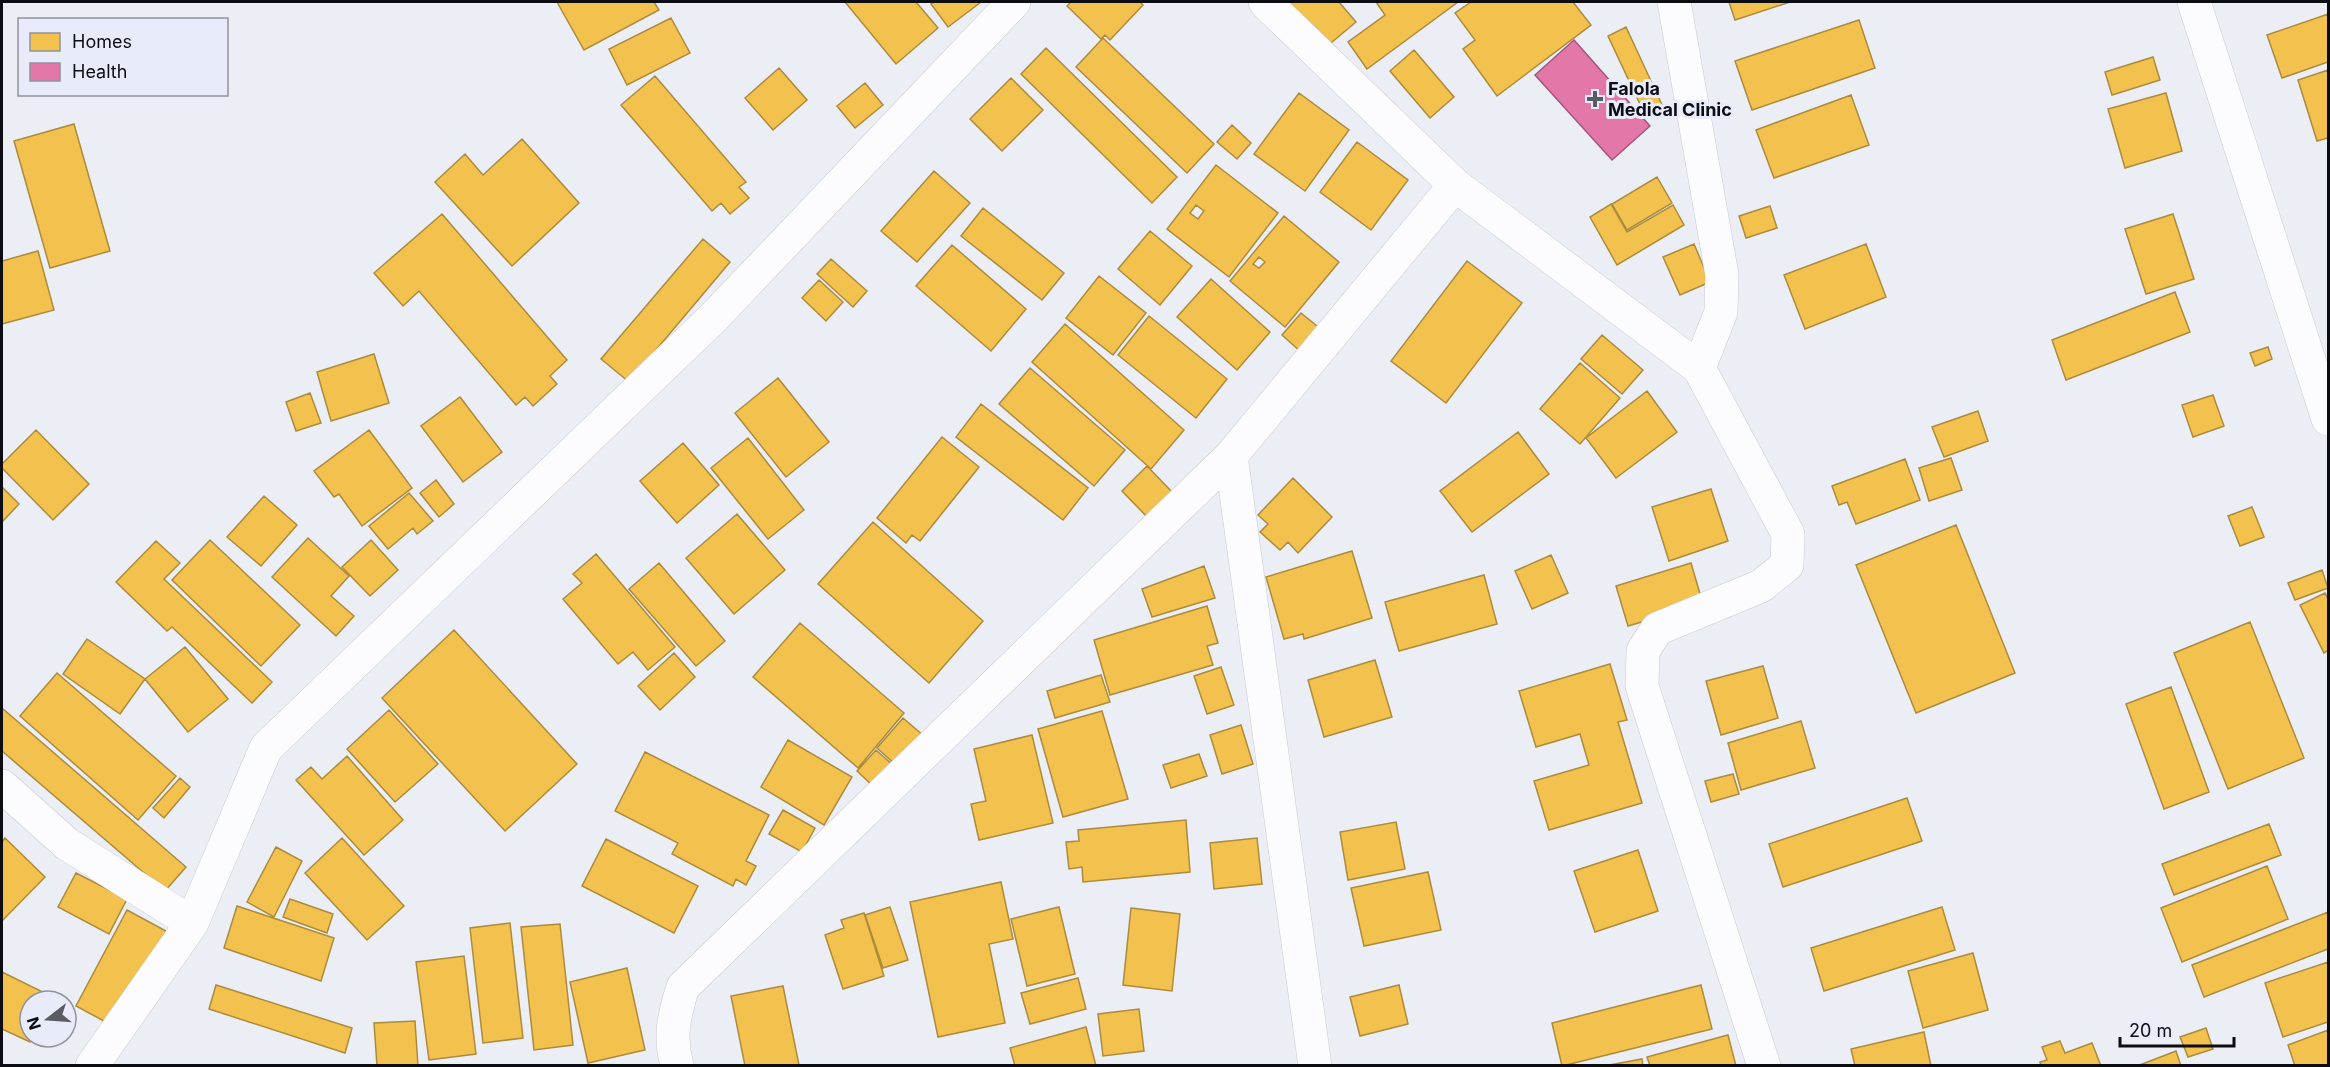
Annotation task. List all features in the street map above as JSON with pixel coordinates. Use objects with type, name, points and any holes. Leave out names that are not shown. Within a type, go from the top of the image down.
[{"type":"street","points":[[92,1065],[192,923],[266,748],[713,318],[1014,2]]},
{"type":"street","points":[[1265,2],[1455,185],[1699,368],[1788,534],[1787,565],[1761,586],[1657,629],[1643,651],[1642,686],[1764,1065]]},
{"type":"street","points":[[1674,2],[1722,275],[1720,312],[1699,368]]},
{"type":"street","points":[[2194,2],[2328,419]]},
{"type":"street","points":[[677,1065],[671,1044],[673,1019],[683,987],[1231,456],[1455,185]]},
{"type":"street","points":[[1231,456],[1315,1065]]},
{"type":"street","points":[[2,786],[67,844],[192,923]]},
{"type":"building: Homes","points":[[557,2],[654,2],[659,10],[584,50]]},
{"type":"building: Homes","points":[[845,2],[916,2],[938,28],[896,64]]},
{"type":"building: Homes","points":[[934,2],[981,2],[948,27],[931,4]]},
{"type":"building: Homes","points":[[1071,2],[1140,2],[1143,5],[1110,40],[1105,35],[1101,39],[1067,6]]},
{"type":"building: Homes","points":[[1287,2],[1339,2],[1356,22],[1325,48]]},
{"type":"building: Homes","points":[[1376,2],[1458,2],[1367,69],[1348,42],[1385,15]]},
{"type":"building: Homes","points":[[1471,2],[1573,2],[1591,25],[1497,96],[1463,49],[1475,40],[1455,13]]},
{"type":"building: Homes","points":[[1729,2],[1790,2],[1735,20]]},
{"type":"building: Homes","points":[[2328,14],[2328,62],[2282,78],[2267,35]]},
{"type":"building: Homes","points":[[671,18],[690,53],[627,85],[609,49]]},
{"type":"building: Homes","points":[[1859,20],[1875,68],[1752,110],[1735,61]]},
{"type":"building: Homes","points":[[1626,27],[1664,109],[1646,117],[1608,36]]},
{"type":"building: Homes","points":[[1103,38],[1214,144],[1187,173],[1076,67]]},
{"type":"building: Homes","points":[[1046,48],[1177,177],[1152,203],[1021,74]]},
{"type":"building: Homes","points":[[1414,50],[1454,97],[1430,118],[1390,71]]},
{"type":"building: Homes","points":[[2153,57],[2160,80],[2112,95],[2105,72]]},
{"type":"building: Homes","points":[[779,68],[807,100],[773,130],[745,98]]},
{"type":"building: Homes","points":[[2328,70],[2328,138],[2317,141],[2298,80]]},
{"type":"building: Homes","points":[[655,76],[746,182],[739,187],[749,198],[730,214],[721,203],[712,211],[621,105]]},
{"type":"building: Homes","points":[[1011,78],[1043,110],[1002,151],[970,119]]},
{"type":"building: Homes","points":[[865,83],[883,105],[855,128],[837,106]]},
{"type":"building: Homes","points":[[1299,93],[1349,130],[1305,191],[1254,154]]},
{"type":"building: Homes","points":[[2166,93],[2182,151],[2125,168],[2108,109]]},
{"type":"building: Homes","points":[[1851,95],[1869,145],[1774,178],[1756,130]]},
{"type":"building: Homes","points":[[74,124],[110,251],[50,268],[14,141]]},
{"type":"building: Homes","points":[[1232,125],[1251,143],[1237,159],[1217,142]]},
{"type":"building: Homes","points":[[522,139],[579,203],[512,266],[435,182],[465,154],[483,175]]},
{"type":"building: Homes","points":[[1357,142],[1408,180],[1371,230],[1320,192]]},
{"type":"building: Homes","points":[[1216,165],[1278,213],[1229,277],[1167,229]],"holes":[[[1196,205],[1204,211],[1198,219],[1190,213]]]},
{"type":"building: Homes","points":[[934,171],[970,203],[917,262],[881,231]]},
{"type":"building: Homes","points":[[1657,177],[1672,203],[1627,230],[1612,204]]},
{"type":"building: Homes","points":[[1611,204],[1627,232],[1673,205],[1684,225],[1617,265],[1590,217]]},
{"type":"building: Homes","points":[[1770,206],[1777,228],[1746,238],[1739,216]]},
{"type":"building: Homes","points":[[983,208],[1064,273],[1042,300],[961,236]]},
{"type":"building: Homes","points":[[442,214],[567,360],[550,376],[557,384],[533,406],[525,397],[516,405],[419,291],[403,306],[374,273]]},
{"type":"building: Homes","points":[[2173,214],[2194,279],[2146,294],[2125,229]]},
{"type":"building: Homes","points":[[1284,216],[1339,262],[1285,327],[1230,281]],"holes":[[[1259,257],[1265,262],[1259,268],[1253,264]]]},
{"type":"building: Homes","points":[[1150,231],[1192,266],[1160,305],[1118,269]]},
{"type":"building: Homes","points":[[703,239],[730,262],[629,382],[601,359]]},
{"type":"building: Homes","points":[[1694,244],[1710,282],[1680,295],[1663,257]]},
{"type":"building: Homes","points":[[1866,244],[1886,297],[1805,329],[1784,275]]},
{"type":"building: Homes","points":[[952,245],[1026,309],[991,351],[916,286]]},
{"type":"building: Homes","points":[[38,251],[54,310],[2,324],[2,261]]},
{"type":"building: Homes","points":[[831,259],[867,291],[853,307],[817,274]]},
{"type":"building: Homes","points":[[1467,261],[1522,303],[1446,403],[1391,361]]},
{"type":"building: Homes","points":[[1099,276],[1146,313],[1113,355],[1066,318]]},
{"type":"building: Homes","points":[[1211,279],[1270,332],[1237,370],[1177,317]]},
{"type":"building: Homes","points":[[819,280],[843,302],[826,321],[802,298]]},
{"type":"building: Homes","points":[[2175,292],[2190,332],[2066,380],[2052,340]]},
{"type":"building: Homes","points":[[1301,313],[1322,330],[1302,353],[1282,335]]},
{"type":"building: Homes","points":[[1149,316],[1227,379],[1196,418],[1118,355]]},
{"type":"building: Homes","points":[[1065,324],[1184,430],[1151,469],[1032,362]]},
{"type":"building: Homes","points":[[1602,335],[1643,370],[1622,394],[1581,359]]},
{"type":"building: Homes","points":[[2268,347],[2272,359],[2255,366],[2250,353]]},
{"type":"building: Homes","points":[[374,354],[389,403],[331,421],[317,372]]},
{"type":"building: Homes","points":[[1580,363],[1620,398],[1580,444],[1540,409]]},
{"type":"building: Homes","points":[[1030,368],[1125,450],[1094,486],[999,404]]},
{"type":"building: Homes","points":[[778,378],[829,442],[786,477],[735,413]]},
{"type":"building: Homes","points":[[1647,391],[1677,432],[1616,478],[1586,438]]},
{"type":"building: Homes","points":[[310,393],[321,423],[296,431],[286,402]]},
{"type":"building: Homes","points":[[2213,395],[2224,426],[2193,437],[2182,405]]},
{"type":"building: Homes","points":[[460,397],[502,452],[463,482],[421,426]]},
{"type":"building: Homes","points":[[981,404],[1088,488],[1063,520],[956,437]]},
{"type":"building: Homes","points":[[1978,411],[1988,441],[1944,457],[1932,427]]},
{"type":"building: Homes","points":[[36,430],[89,484],[53,520],[2,468],[2,464]]},
{"type":"building: Homes","points":[[369,430],[412,488],[362,526],[339,494],[334,497],[314,471]]},
{"type":"building: Homes","points":[[1518,432],[1549,474],[1472,532],[1440,491]]},
{"type":"building: Homes","points":[[942,437],[979,467],[920,541],[912,535],[906,543],[877,518]]},
{"type":"building: Homes","points":[[748,438],[804,510],[768,539],[711,468]]},
{"type":"building: Homes","points":[[683,443],[719,485],[677,523],[640,481]]},
{"type":"building: Homes","points":[[1951,458],[1962,490],[1929,501],[1919,468]]},
{"type":"building: Homes","points":[[1905,459],[1920,500],[1856,524],[1847,502],[1839,505],[1832,486]]},
{"type":"building: Homes","points":[[1147,466],[1174,494],[1149,519],[1122,491]]},
{"type":"building: Homes","points":[[1293,478],[1332,517],[1298,553],[1288,542],[1280,550],[1260,532],[1268,524],[1258,515]]},
{"type":"building: Homes","points":[[436,480],[454,504],[439,517],[420,493]]},
{"type":"building: Homes","points":[[2,487],[19,504],[2,522]]},
{"type":"building: Homes","points":[[1711,489],[1728,541],[1669,561],[1652,507]]},
{"type":"building: Homes","points":[[409,493],[433,521],[417,534],[413,528],[388,549],[369,526]]},
{"type":"building: Homes","points":[[264,496],[297,525],[261,566],[227,537]]},
{"type":"building: Homes","points":[[2252,507],[2264,537],[2240,546],[2228,516]]},
{"type":"building: Homes","points":[[737,514],[785,570],[734,614],[686,558]]},
{"type":"building: Homes","points":[[873,522],[983,621],[929,683],[818,584]]},
{"type":"building: Homes","points":[[1956,525],[2015,673],[1916,713],[1856,565]]},
{"type":"building: Homes","points":[[308,538],[349,576],[331,596],[354,616],[336,636],[272,577]]},
{"type":"building: Homes","points":[[210,540],[300,625],[261,666],[172,580]]},
{"type":"building: Homes","points":[[371,540],[398,570],[370,596],[342,567]]},
{"type":"building: Homes","points":[[156,541],[180,563],[164,579],[272,682],[252,703],[172,627],[167,631],[116,582]]},
{"type":"building: Homes","points":[[1352,551],[1372,618],[1304,639],[1303,634],[1284,639],[1266,577]]},
{"type":"building: Homes","points":[[596,554],[675,647],[648,670],[633,652],[618,664],[563,599],[582,583],[573,574]]},
{"type":"building: Homes","points":[[1551,555],[1568,593],[1532,609],[1515,571]]},
{"type":"building: Homes","points":[[659,563],[725,641],[696,666],[629,589]]},
{"type":"building: Homes","points":[[1691,563],[1703,604],[1628,626],[1616,586]]},
{"type":"building: Homes","points":[[1204,566],[1215,598],[1152,617],[1142,589]]},
{"type":"building: Homes","points":[[2322,570],[2328,588],[2295,600],[2288,583]]},
{"type":"building: Homes","points":[[1484,575],[1497,624],[1399,651],[1385,602]]},
{"type":"building: Homes","points":[[2325,593],[2328,599],[2328,650],[2324,653],[2300,605]]},
{"type":"building: Homes","points":[[1207,606],[1218,643],[1207,646],[1213,665],[1110,695],[1094,640]]},
{"type":"building: Homes","points":[[2250,622],[2304,758],[2228,789],[2174,653]]},
{"type":"building: Homes","points":[[800,623],[904,713],[858,768],[753,677]]},
{"type":"building: Homes","points":[[454,630],[577,764],[505,831],[382,698]]},
{"type":"building: Homes","points":[[87,639],[145,679],[120,714],[63,674]]},
{"type":"building: Homes","points":[[185,647],[228,699],[188,732],[145,679]]},
{"type":"building: Homes","points":[[674,653],[695,677],[660,710],[638,686]]},
{"type":"building: Homes","points":[[1375,660],[1392,717],[1324,737],[1308,680]]},
{"type":"building: Homes","points":[[1610,664],[1627,720],[1618,722],[1642,803],[1549,830],[1534,781],[1589,765],[1580,734],[1536,747],[1519,691]]},
{"type":"building: Homes","points":[[1763,666],[1778,718],[1721,735],[1706,681]]},
{"type":"building: Homes","points":[[1221,667],[1234,705],[1207,714],[1194,676]]},
{"type":"building: Homes","points":[[57,673],[176,776],[138,820],[20,716]]},
{"type":"building: Homes","points":[[1101,675],[1110,702],[1055,718],[1047,691]]},
{"type":"building: Homes","points":[[2171,687],[2209,792],[2164,809],[2126,704]]},
{"type":"building: Homes","points":[[2,708],[186,867],[165,891],[2,751]]},
{"type":"building: Homes","points":[[389,710],[438,764],[395,802],[347,749]]},
{"type":"building: Homes","points":[[1102,711],[1128,799],[1063,817],[1038,729]]},
{"type":"building: Homes","points":[[903,718],[924,736],[897,766],[877,748]]},
{"type":"building: Homes","points":[[1801,721],[1815,768],[1741,790],[1728,743]]},
{"type":"building: Homes","points":[[1241,725],[1253,764],[1222,774],[1210,735]]},
{"type":"building: Homes","points":[[1032,735],[1053,823],[979,840],[971,804],[986,801],[974,749]]},
{"type":"building: Homes","points":[[788,740],[852,777],[824,825],[761,787]]},
{"type":"building: Homes","points":[[876,750],[894,766],[875,788],[857,771]]},
{"type":"building: Homes","points":[[645,752],[769,815],[746,861],[756,866],[746,885],[736,879],[733,886],[672,854],[678,843],[615,811]]},
{"type":"building: Homes","points":[[1199,754],[1207,776],[1171,788],[1163,765]]},
{"type":"building: Homes","points":[[347,756],[403,820],[364,855],[296,780],[311,767],[322,779]]},
{"type":"building: Homes","points":[[1733,774],[1739,794],[1711,802],[1705,781]]},
{"type":"building: Homes","points":[[180,778],[190,787],[164,818],[153,808]]},
{"type":"building: Homes","points":[[1907,798],[1922,841],[1783,887],[1769,844]]},
{"type":"building: Homes","points":[[783,810],[815,828],[802,852],[769,834]]},
{"type":"building: Homes","points":[[1186,820],[1190,872],[1083,882],[1082,867],[1069,869],[1066,842],[1079,841],[1078,830]]},
{"type":"building: Homes","points":[[1396,822],[1405,869],[1348,880],[1340,832]]},
{"type":"building: Homes","points":[[2269,824],[2281,855],[2174,895],[2162,864]]},
{"type":"building: Homes","points":[[5,838],[45,877],[2,921],[2,842]]},
{"type":"building: Homes","points":[[342,838],[404,906],[367,940],[305,873]]},
{"type":"building: Homes","points":[[1257,838],[1262,884],[1214,889],[1210,843]]},
{"type":"building: Homes","points":[[606,839],[698,886],[674,933],[582,886]]},
{"type":"building: Homes","points":[[276,847],[302,861],[274,917],[247,902]]},
{"type":"building: Homes","points":[[1638,850],[1658,911],[1595,932],[1574,871]]},
{"type":"building: Homes","points":[[2267,866],[2288,919],[2182,962],[2161,908]]},
{"type":"building: Homes","points":[[1428,872],[1441,930],[1364,946],[1351,888]]},
{"type":"building: Homes","points":[[76,873],[127,899],[109,934],[58,907]]},
{"type":"building: Homes","points":[[1001,882],[1013,939],[989,944],[1005,1023],[938,1037],[910,902]]},
{"type":"building: Homes","points":[[290,899],[333,914],[327,933],[283,917]]},
{"type":"building: Homes","points":[[237,906],[334,938],[321,981],[224,948]]},
{"type":"building: Homes","points":[[890,907],[908,960],[883,968],[865,915]]},
{"type":"building: Homes","points":[[1059,907],[1075,974],[1027,986],[1011,919]]},
{"type":"building: Homes","points":[[1942,907],[1955,950],[1824,991],[1811,948]]},
{"type":"building: Homes","points":[[1131,908],[1180,914],[1172,991],[1123,985]]},
{"type":"building: Homes","points":[[127,910],[166,931],[115,1027],[78,1007],[78,1002]]},
{"type":"building: Homes","points":[[2328,912],[2328,949],[2204,997],[2192,965]]},
{"type":"building: Homes","points":[[864,913],[884,976],[843,989],[825,935],[844,928],[841,920]]},
{"type":"building: Homes","points":[[510,923],[523,1038],[483,1043],[470,928]]},
{"type":"building: Homes","points":[[560,924],[573,1045],[534,1050],[521,927]]},
{"type":"building: Homes","points":[[1973,953],[1988,1010],[1923,1028],[1908,971]]},
{"type":"building: Homes","points":[[464,956],[476,1054],[429,1060],[416,962]]},
{"type":"building: Homes","points":[[2328,962],[2328,1022],[2283,1037],[2265,983]]},
{"type":"building: Homes","points":[[627,968],[645,1050],[588,1063],[570,982]]},
{"type":"building: Homes","points":[[2,972],[37,989],[18,989],[18,1036],[2,1029]]},
{"type":"building: Homes","points":[[1078,978],[1086,1009],[1030,1024],[1021,993]]},
{"type":"building: Homes","points":[[216,985],[352,1028],[345,1053],[209,1009]]},
{"type":"building: Homes","points":[[1399,985],[1408,1024],[1360,1036],[1350,997]]},
{"type":"building: Homes","points":[[1701,985],[1712,1029],[1562,1066],[1552,1023]]},
{"type":"building: Homes","points":[[783,986],[799,1065],[745,1066],[731,996]]},
{"type":"building: Homes","points":[[1139,1009],[1144,1051],[1103,1056],[1098,1014]]},
{"type":"building: Homes","points":[[415,1021],[418,1066],[377,1066],[374,1023]]},
{"type":"building: Homes","points":[[1086,1027],[1096,1066],[1015,1066],[1010,1048]]},
{"type":"building: Homes","points":[[2206,1028],[2213,1049],[2188,1057],[2180,1037]]},
{"type":"building: Homes","points":[[2328,1030],[2328,1066],[2295,1066],[2288,1045]]},
{"type":"building: Homes","points":[[1924,1032],[1931,1066],[1855,1066],[1851,1049]]},
{"type":"building: Homes","points":[[1728,1035],[1736,1066],[1650,1066],[1647,1057]]},
{"type":"building: Homes","points":[[2060,1041],[2065,1053],[2092,1043],[2101,1066],[2041,1066],[2040,1062],[2047,1060],[2042,1047]]},
{"type":"building: Homes","points":[[2176,1051],[2181,1066],[2137,1066]]},
{"type":"building: Homes","points":[[1642,1059],[1643,1066],[1604,1066]]},
{"type":"building: Health","points":[[1574,40],[1650,126],[1612,160],[1535,75]]},
{"type":"place","name":"Falola Medical Clinic","points":[[1595,99]]}]
